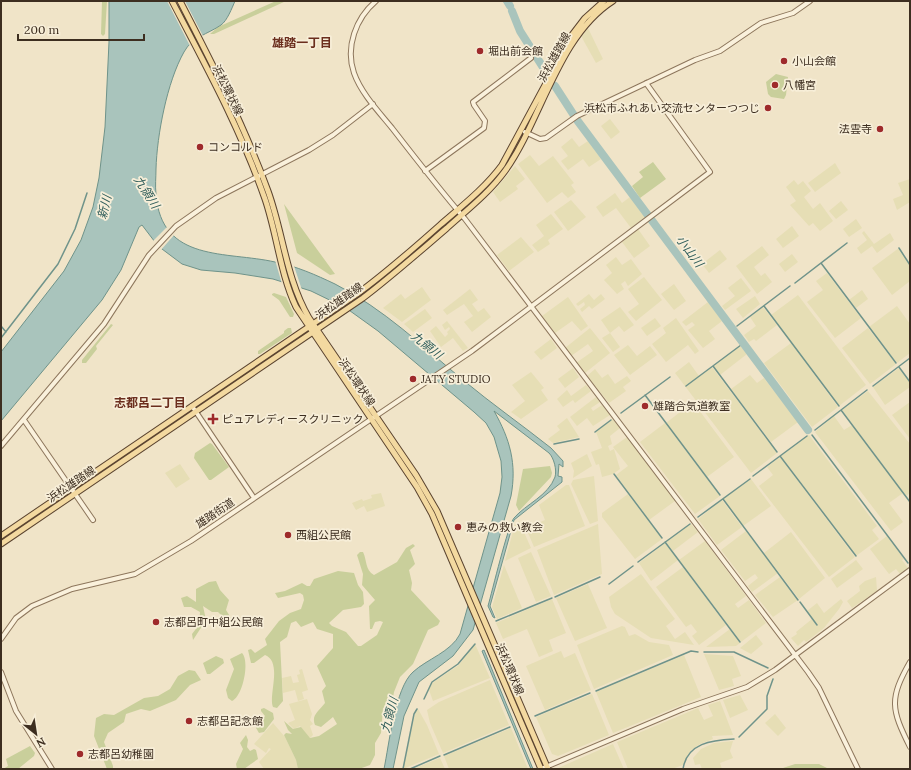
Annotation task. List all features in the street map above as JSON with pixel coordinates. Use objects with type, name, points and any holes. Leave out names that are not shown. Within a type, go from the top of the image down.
[{"type":"main road","name":"浜松環状線","points":[[172,1],[230,114],[256,177],[267,207],[288,287],[296,307],[308,328],[428,506],[544,768]]},
{"type":"main road","name":"浜松環状線","points":[[180,1],[235,110],[262,175],[278,220],[288,264],[303,307],[433,504],[481,612],[544,768]]},
{"type":"main road","name":"浜松雄踏線","points":[[1,536],[312,333],[315,326],[357,294],[457,210],[492,179],[524,132],[575,38],[591,19],[613,1]]},
{"type":"main road","name":"浜松雄踏線","points":[[1,544],[308,328],[344,311],[363,298],[462,215],[493,186],[503,173],[572,35],[585,18],[602,2]]},
{"type":"street","points":[[376,1],[366,11],[358,25],[352,40],[351,51],[354,73],[373,104],[425,171],[462,215],[795,655],[819,688],[858,769]]},
{"type":"street","points":[[524,132],[544,139],[575,117],[695,60],[720,51],[761,23],[793,12],[810,1]]},
{"type":"street","points":[[425,171],[484,128],[485,121],[473,102],[531,58]]},
{"type":"street","name":"雄踏街道","points":[[1,639],[16,618],[32,606],[72,589],[140,572],[173,552],[432,379],[710,172],[646,83]]},
{"type":"street","points":[[1,446],[108,318],[154,248],[172,230],[206,204],[324,141],[373,104]]},
{"type":"street","points":[[194,409],[254,498]]},
{"type":"street","points":[[24,420],[93,520]]},
{"type":"street","points":[[544,768],[683,709],[747,687],[768,675],[910,570]]},
{"type":"street","points":[[910,662],[898,685],[894,700],[897,721],[910,747]]},
{"type":"street","points":[[1,672],[16,711],[52,769]]},
{"type":"shaded area","points":[[588,28],[603,59],[596,63],[581,36]]},
{"type":"shaded area","points":[[610,119],[620,132],[611,139],[601,126]]},
{"type":"shaded area","points":[[572,138],[579,147],[588,141],[601,159],[589,167],[583,159],[568,170],[561,161],[568,156],[561,147]]},
{"type":"shaded area","points":[[530,155],[539,166],[553,156],[574,183],[571,185],[576,192],[568,198],[562,192],[547,203],[518,164]]},
{"type":"shaded area","points":[[835,163],[841,173],[815,192],[808,183]]},
{"type":"shaded area","points":[[515,166],[525,179],[516,186],[518,189],[500,202],[493,192]]},
{"type":"shaded area","points":[[910,179],[910,202],[897,210],[893,199],[903,195],[898,183]]},
{"type":"shaded area","points":[[794,180],[798,185],[803,181],[811,191],[804,197],[813,209],[820,203],[833,221],[820,231],[813,223],[809,226],[790,205],[796,201],[786,187]]},
{"type":"shaded area","points":[[615,193],[622,203],[630,197],[645,217],[631,228],[616,208],[603,217],[596,207]]},
{"type":"shaded area","points":[[571,200],[586,217],[568,231],[554,212]]},
{"type":"shaded area","points":[[841,201],[848,210],[836,219],[829,211]]},
{"type":"shaded area","points":[[551,214],[563,229],[548,240],[550,244],[538,252],[532,245],[544,236],[536,225]]},
{"type":"shaded area","points":[[856,219],[862,228],[849,237],[843,229]]},
{"type":"shaded area","points":[[792,226],[799,236],[783,248],[776,239]]},
{"type":"shaded area","points":[[638,229],[650,246],[634,258],[622,242]]},
{"type":"shaded area","points":[[864,231],[874,244],[890,233],[894,240],[877,253],[872,246],[861,254],[857,248],[867,240],[862,233]]},
{"type":"shaded area","points":[[521,237],[534,252],[509,271],[497,255]]},
{"type":"shaded area","points":[[762,246],[769,255],[754,267],[761,276],[765,273],[772,282],[757,294],[736,266]]},
{"type":"shaded area","points":[[899,248],[910,266],[910,281],[892,295],[872,268]]},
{"type":"shaded area","points":[[720,250],[727,259],[709,273],[702,264]]},
{"type":"shaded area","points":[[792,254],[798,262],[785,272],[779,264]]},
{"type":"shaded area","points":[[616,257],[622,265],[631,259],[642,274],[628,286],[625,281],[621,284],[624,289],[617,294],[604,280],[612,273],[606,265]]},
{"type":"shaded area","points":[[827,273],[861,318],[835,338],[807,302],[823,290],[816,281]]},
{"type":"shaded area","points":[[644,277],[662,300],[636,321],[628,312],[639,304],[628,289]]},
{"type":"shaded area","points":[[741,278],[751,291],[725,310],[722,306],[735,296],[728,288]]},
{"type":"shaded area","points":[[674,284],[686,301],[674,310],[661,294]]},
{"type":"shaded area","points":[[422,287],[431,300],[402,322],[383,308],[401,294],[405,299]]},
{"type":"shaded area","points":[[470,289],[478,300],[472,304],[478,312],[484,308],[491,317],[472,332],[464,322],[473,316],[464,304],[447,315],[443,310]]},
{"type":"shaded area","points":[[862,290],[868,299],[856,308],[849,300]]},
{"type":"shaded area","points":[[589,294],[594,300],[601,294],[605,299],[592,309],[589,306],[582,312],[580,309],[585,305],[584,302],[578,306],[576,304]]},
{"type":"shaded area","points":[[798,295],[866,385],[839,406],[771,315]]},
{"type":"shaded area","points":[[755,296],[760,304],[743,318],[736,309]]},
{"type":"shaded area","points":[[568,297],[588,326],[581,331],[572,321],[555,333],[542,316]]},
{"type":"shaded area","points":[[708,302],[722,321],[709,331],[715,339],[703,348],[688,330],[695,325],[692,322],[686,326],[682,322]]},
{"type":"shaded area","points":[[897,306],[910,324],[910,353],[897,363],[869,327]]},
{"type":"shaded area","points":[[620,307],[634,325],[624,332],[619,326],[610,333],[601,320]]},
{"type":"shaded area","points":[[763,307],[777,325],[756,341],[754,339],[749,342],[744,335],[756,326],[750,317]]},
{"type":"shaded area","points":[[425,309],[432,318],[413,332],[404,324]]},
{"type":"shaded area","points":[[655,318],[661,326],[647,336],[641,328]]},
{"type":"shaded area","points":[[676,318],[699,351],[695,354],[688,345],[666,362],[652,344],[666,333],[663,328]]},
{"type":"shaded area","points":[[447,321],[468,348],[463,351],[453,338],[441,347],[430,331],[436,326],[445,337],[450,329],[449,327],[445,330],[442,325]]},
{"type":"shaded area","points":[[590,328],[610,353],[585,373],[576,363],[593,351],[588,344],[571,356],[565,348]]},
{"type":"shaded area","points":[[868,328],[896,364],[870,384],[842,348]]},
{"type":"shaded area","points":[[610,333],[620,347],[613,352],[602,338]]},
{"type":"shaded area","points":[[551,339],[557,348],[541,360],[534,352]]},
{"type":"shaded area","points":[[791,343],[838,407],[812,427],[764,363]]},
{"type":"shaded area","points":[[628,345],[637,356],[650,346],[657,355],[630,375],[614,355]]},
{"type":"shaded area","points":[[740,346],[747,354],[720,375],[713,366]]},
{"type":"shaded area","points":[[689,362],[699,376],[694,380],[712,367],[777,453],[751,473],[675,373]]},
{"type":"shaded area","points":[[573,368],[579,377],[565,388],[558,379]]},
{"type":"shaded area","points":[[899,368],[910,383],[910,387],[885,405],[873,387]]},
{"type":"shaded area","points":[[595,369],[602,378],[608,374],[615,384],[627,376],[631,381],[623,387],[626,391],[609,403],[587,376]]},
{"type":"shaded area","points":[[531,372],[544,388],[541,390],[548,400],[521,419],[511,412],[525,401],[512,385]]},
{"type":"shaded area","points":[[750,375],[757,383],[764,378],[798,422],[771,442],[731,389]]},
{"type":"shaded area","points":[[586,385],[591,391],[575,403],[573,400],[563,407],[557,399],[567,390],[571,396]]},
{"type":"shaded area","points":[[868,391],[910,444],[910,493],[906,496],[842,410]]},
{"type":"shaded area","points":[[596,397],[600,402],[591,408],[593,411],[602,405],[610,415],[593,426],[587,418],[577,426],[570,417]]},
{"type":"shaded area","points":[[693,402],[734,457],[707,477],[666,423]]},
{"type":"shaded area","points":[[910,402],[910,439],[892,415]]},
{"type":"shaded area","points":[[834,416],[844,430],[852,425],[903,493],[889,503],[903,522],[891,531],[815,432]]},
{"type":"shaded area","points":[[567,418],[579,437],[553,443],[548,439],[560,430],[557,426]]},
{"type":"shaded area","points":[[613,419],[620,428],[610,436],[612,444],[608,446],[610,451],[614,449],[620,469],[613,474],[602,477],[599,464],[596,465],[591,452],[602,448],[596,432]]},
{"type":"shaded area","points":[[665,423],[720,496],[695,514],[640,442]]},
{"type":"shaded area","points":[[809,435],[877,526],[872,530],[879,539],[856,556],[781,456]]},
{"type":"shaded area","points":[[627,437],[675,501],[649,520],[616,475],[628,466],[613,447]]},
{"type":"shaded area","points":[[587,454],[592,466],[573,478],[574,471],[571,463]]},
{"type":"shaded area","points":[[780,457],[855,557],[829,577],[759,486],[773,475],[767,467]]},
{"type":"shaded area","points":[[180,464],[190,479],[176,488],[165,473]]},
{"type":"shaded area","points":[[594,476],[598,521],[590,524],[571,484],[573,480]]},
{"type":"shaded area","points":[[751,479],[771,506],[743,526],[723,499]]},
{"type":"shaded area","points":[[566,485],[569,485],[585,526],[534,547],[526,528],[545,520],[539,505]]},
{"type":"shaded area","points":[[381,493],[385,506],[367,512],[364,506],[356,510],[352,503],[362,499],[363,501],[372,498],[371,495]]},
{"type":"shaded area","points":[[628,494],[662,539],[635,559],[602,517],[602,513]]},
{"type":"shaded area","points":[[722,500],[742,527],[717,545],[698,519]]},
{"type":"shaded area","points":[[519,521],[531,548],[505,561],[515,524]]},
{"type":"shaded area","points":[[598,524],[602,574],[554,595],[537,550]]},
{"type":"shaded area","points":[[691,524],[698,532],[673,551],[666,542]]},
{"type":"shaded area","points":[[746,531],[778,573],[752,592],[748,586],[758,578],[755,574],[745,581],[721,550]]},
{"type":"shaded area","points":[[791,532],[825,578],[799,599],[764,553]]},
{"type":"shaded area","points":[[887,536],[904,559],[902,560],[908,568],[900,574],[896,569],[889,574],[870,549]]},
{"type":"shaded area","points":[[705,541],[746,596],[735,604],[738,608],[749,600],[766,623],[741,642],[679,560]]},
{"type":"shaded area","points":[[665,543],[678,560],[651,581],[639,563]]},
{"type":"shaded area","points":[[531,552],[551,596],[536,602],[518,558]]},
{"type":"shaded area","points":[[856,560],[863,569],[837,588],[831,579]]},
{"type":"shaded area","points":[[504,565],[522,608],[497,619],[492,607]]},
{"type":"shaded area","points":[[683,567],[726,625],[699,645],[692,636],[697,632],[691,624],[686,627],[656,587]]},
{"type":"shaded area","points":[[641,574],[675,619],[666,626],[675,639],[685,632],[694,645],[651,638],[615,614],[611,607],[609,597]]},
{"type":"shaded area","points":[[780,577],[798,600],[773,617],[755,595]]},
{"type":"shaded area","points":[[876,577],[877,591],[852,608],[847,601],[860,591],[859,586],[865,581]]},
{"type":"shaded area","points":[[588,584],[607,628],[575,641],[556,598]]},
{"type":"shaded area","points":[[552,599],[566,633],[549,640],[553,651],[539,657],[527,629],[503,639],[496,623]]},
{"type":"shaded area","points":[[841,599],[843,602],[839,609],[824,628],[806,642],[804,640],[798,646],[791,638],[797,634],[796,632],[812,619],[817,625],[807,611],[817,603],[824,613]]},
{"type":"shaded area","points":[[622,626],[625,627],[629,636],[635,634],[649,642],[669,645],[673,655],[594,689],[577,645]]},
{"type":"shaded area","points":[[730,629],[740,643],[736,646],[706,647]]},
{"type":"shaded area","points":[[756,635],[763,644],[751,654],[740,648]]},
{"type":"shaded area","points":[[475,644],[490,678],[433,701],[429,690],[432,683],[459,665]]},
{"type":"shaded area","points":[[561,651],[564,658],[575,653],[591,690],[545,710],[526,666]]},
{"type":"shaded area","points":[[704,654],[733,656],[741,676],[732,679],[734,686],[719,690]]},
{"type":"shaded area","points":[[684,655],[701,697],[613,733],[596,692]]},
{"type":"shaded area","points":[[302,669],[308,690],[302,692],[304,699],[298,701],[295,690],[283,693],[282,678],[291,676],[293,683],[299,682],[297,675],[300,674],[299,670]]},
{"type":"shaded area","points":[[490,680],[509,725],[443,753],[430,723],[427,710],[439,702]]},
{"type":"shaded area","points":[[592,694],[609,735],[558,756],[552,754],[536,717]]},
{"type":"shaded area","points":[[740,695],[748,710],[730,718],[723,700]]},
{"type":"shaded area","points":[[307,699],[312,714],[310,720],[313,724],[310,726],[313,735],[310,738],[300,726],[294,729],[288,723],[295,720],[289,704]]},
{"type":"shaded area","points":[[720,701],[733,735],[712,736],[713,739],[700,744],[691,750],[683,765],[672,769],[628,769],[617,742],[698,708],[704,720],[713,716],[708,705]]},
{"type":"shaded area","points":[[418,709],[427,725],[439,754],[403,769],[415,714]]},
{"type":"shaded area","points":[[775,714],[786,728],[778,736],[765,723]]},
{"type":"shaded area","points":[[273,723],[285,737],[296,760],[298,769],[264,769],[259,762],[271,749],[269,748],[266,753],[254,744]]},
{"type":"shaded area","points":[[511,728],[528,769],[449,769],[444,756]]},
{"type":"shaded area","points":[[733,741],[730,751],[733,758],[720,763],[722,769],[702,769],[700,764],[695,765],[693,758],[701,749],[714,743]]},
{"type":"shaded area","points":[[613,744],[624,769],[558,769],[558,768]]},
{"type":"shaded area","points":[[440,758],[445,769],[413,769]]},
{"type":"green space","points":[[102,1],[107,1],[105,34],[103,36],[101,34]]},
{"type":"green space","points":[[276,1],[286,1],[214,34],[210,34],[218,27]]},
{"type":"green space","points":[[776,74],[788,77],[786,95],[784,99],[771,97],[768,94],[766,82]]},
{"type":"green space","points":[[653,162],[666,179],[640,198],[632,186],[643,177],[639,172]]},
{"type":"green space","points":[[284,204],[335,274],[330,275],[297,253]]},
{"type":"green space","points":[[274,293],[286,297],[294,314],[293,317],[290,317],[279,300],[272,295]]},
{"type":"green space","points":[[111,324],[113,325],[96,346],[97,349],[86,363],[82,363],[82,360]]},
{"type":"green space","points":[[291,328],[292,333],[258,354],[258,351],[284,333],[284,331]]},
{"type":"green space","points":[[210,443],[229,467],[209,480],[194,458],[195,453]]},
{"type":"green space","points":[[550,466],[552,473],[551,477],[519,511],[516,505],[523,469]]},
{"type":"green space","points":[[413,544],[415,546],[410,550],[415,564],[409,570],[412,583],[411,590],[440,621],[438,625],[428,630],[413,664],[400,677],[394,692],[392,703],[383,708],[381,733],[375,743],[375,755],[370,765],[359,769],[298,769],[296,760],[284,735],[286,733],[292,734],[288,730],[284,721],[293,729],[301,727],[310,738],[319,736],[337,724],[333,717],[321,727],[315,725],[314,722],[316,713],[325,703],[322,691],[326,686],[317,666],[333,648],[333,634],[317,629],[313,622],[301,627],[296,621],[291,623],[287,637],[280,642],[283,701],[277,708],[273,707],[273,665],[270,659],[265,655],[254,663],[251,663],[248,650],[251,649],[255,653],[267,645],[265,639],[279,621],[290,613],[301,609],[304,600],[303,595],[300,593],[278,598],[275,593],[285,591],[302,583],[310,586],[314,579],[338,571],[354,573],[358,585],[363,592],[364,604],[361,607],[343,610],[329,623],[332,626],[346,632],[358,646],[361,646],[377,635],[383,622],[375,622],[372,629],[370,629],[369,606],[375,600],[362,585],[363,574],[357,555],[360,552],[363,552],[368,568],[374,575],[397,562],[406,548]]},
{"type":"green space","points":[[216,581],[220,590],[229,600],[226,610],[231,618],[226,620],[218,612],[212,612],[203,606],[206,620],[193,640],[192,634],[199,625],[200,612],[191,607],[184,607],[181,598],[187,596],[196,602],[196,589],[209,582]]},
{"type":"green space","points":[[242,653],[245,663],[244,678],[239,693],[232,701],[228,698],[226,690],[234,669],[230,659]]},
{"type":"green space","points":[[216,656],[223,659],[224,663],[210,674],[207,674],[203,663]]},
{"type":"green space","points":[[189,670],[195,671],[201,680],[190,685],[176,700],[150,711],[141,709],[126,714],[124,722],[108,733],[104,742],[113,769],[107,769],[94,736],[96,718],[104,714],[114,715],[144,698],[158,696],[170,689],[178,676]]},
{"type":"green space","points":[[264,708],[273,713],[274,719],[264,732],[259,733],[256,728],[265,716],[261,711],[261,709]]},
{"type":"green space","points":[[246,735],[248,740],[247,747],[250,751],[254,749],[256,750],[258,759],[244,769],[237,769],[236,764],[243,749],[240,743]]},
{"type":"green space","points":[[30,746],[35,753],[34,756],[18,769],[3,769],[8,766],[6,759]]},
{"type":"green space","points":[[795,764],[819,764],[829,769],[780,769]]},
{"type":"water","points":[[109,1],[235,1],[223,23],[196,39],[187,47],[178,64],[168,93],[158,141],[156,194],[161,216],[170,232],[183,243],[199,250],[291,266],[321,277],[353,294],[386,316],[474,389],[551,448],[563,461],[563,467],[559,464],[558,476],[562,477],[562,482],[514,520],[490,606],[495,618],[493,617],[488,606],[511,523],[519,513],[542,495],[552,484],[556,471],[554,461],[549,453],[494,411],[500,421],[511,452],[513,484],[511,496],[473,630],[453,656],[419,682],[404,716],[393,769],[384,769],[397,703],[407,680],[413,672],[445,651],[460,634],[500,493],[502,477],[501,461],[494,437],[486,423],[474,412],[378,331],[346,308],[311,291],[273,279],[235,273],[201,270],[182,264],[158,246],[142,225],[139,227],[121,270],[102,300],[1,421],[1,352],[64,271],[81,240],[93,207],[99,178],[105,127],[109,42]]},
{"type":"water","points":[[484,650],[533,769],[531,769],[482,651]]},
{"type":"pier","points":[[167,1],[185,1],[203,36],[190,46]]},
{"type":"pier","points":[[168,226],[175,234],[160,251],[152,242]]},
{"type":"pier","points":[[275,260],[294,266],[302,290],[282,284]]},
{"type":"waterway","name":"小山川","points":[[507,1],[510,6]]},
{"type":"waterway","name":"小山川","points":[[512,11],[520,31],[546,72]]},
{"type":"waterway","name":"小山川","points":[[555,86],[577,120],[808,430]]},
{"type":"waterway","points":[[1,338],[58,264],[75,229],[87,193]]},
{"type":"waterway","points":[[795,283],[847,243]]},
{"type":"waterway","points":[[899,248],[910,265]]},
{"type":"waterway","points":[[821,263],[896,363]]},
{"type":"waterway","points":[[737,326],[790,286]]},
{"type":"waterway","points":[[764,306],[839,406]]},
{"type":"waterway","points":[[1,326],[6,332]]},
{"type":"waterway","points":[[686,386],[741,345]]},
{"type":"waterway","points":[[873,386],[910,358]]},
{"type":"waterway","points":[[713,366],[777,452]]},
{"type":"waterway","points":[[899,367],[910,382]]},
{"type":"waterway","points":[[621,413],[670,377]]},
{"type":"waterway","points":[[815,430],[867,390]]},
{"type":"waterway","points":[[645,395],[720,495]]},
{"type":"waterway","points":[[841,410],[910,502]]},
{"type":"waterway","points":[[595,432],[611,420]]},
{"type":"waterway","points":[[812,435],[908,563]]},
{"type":"waterway","points":[[753,476],[807,436]]},
{"type":"waterway","points":[[554,444],[579,439]]},
{"type":"waterway","points":[[780,456],[856,556]]},
{"type":"waterway","points":[[614,474],[662,538]]},
{"type":"waterway","points":[[698,517],[750,479]]},
{"type":"waterway","points":[[723,499],[798,600]]},
{"type":"waterway","points":[[638,562],[690,524]]},
{"type":"waterway","points":[[665,542],[740,642]]},
{"type":"waterway","points":[[609,584],[633,566]]},
{"type":"waterway","points":[[555,597],[600,577]]},
{"type":"waterway","points":[[496,621],[552,598]]},
{"type":"waterway","points":[[800,602],[817,625]]},
{"type":"waterway","points":[[424,699],[432,682],[458,664],[475,644]]},
{"type":"waterway","points":[[596,691],[691,651],[698,652]]},
{"type":"waterway","points":[[704,652],[734,652],[768,668]]},
{"type":"waterway","points":[[739,737],[767,709],[767,696],[773,679]]},
{"type":"waterway","points":[[535,716],[590,693]]},
{"type":"waterway","points":[[403,769],[414,714],[417,709]]},
{"type":"waterway","points":[[444,755],[510,727]]},
{"type":"waterway","points":[[683,769],[685,760],[695,748],[717,740],[734,739]]},
{"type":"waterway","points":[[410,769],[440,756]]},
{"type":"place","name":"堀出前会館","points":[[480,51]]},
{"type":"place","name":"小山会館","points":[[784,61]]},
{"type":"place","name":"八幡宮","points":[[775,85]]},
{"type":"place","name":"浜松市ふれあい交流センターつつじ","points":[[768,108]]},
{"type":"place","name":"法雲寺","points":[[880,129]]},
{"type":"place","name":"コンコルド","points":[[200,147]]},
{"type":"place","name":"JATY STUDIO","points":[[413,379]]},
{"type":"place","name":"雄踏合気道教室","points":[[645,406]]},
{"type":"place","name":"ピュアレディースクリニック","points":[[213,419]]},
{"type":"place","name":"恵みの救い教会","points":[[458,527]]},
{"type":"place","name":"西組公民館","points":[[288,535]]},
{"type":"place","name":"志都呂町中組公民館","points":[[156,622]]},
{"type":"place","name":"志都呂記念館","points":[[189,721]]},
{"type":"place","name":"志都呂幼稚園","points":[[80,754]]},
{"type":"district","name":"雄踏一丁目","points":[[302,42]]},
{"type":"district","name":"志都呂二丁目","points":[[150,402]]},
{"type":"water label","name":"九領川","points":[[147,192]]},
{"type":"water label","name":"新川","points":[[104,207]]},
{"type":"water label","name":"九領川","points":[[427,345]]},
{"type":"water label","name":"九領川","points":[[389,715]]}]
